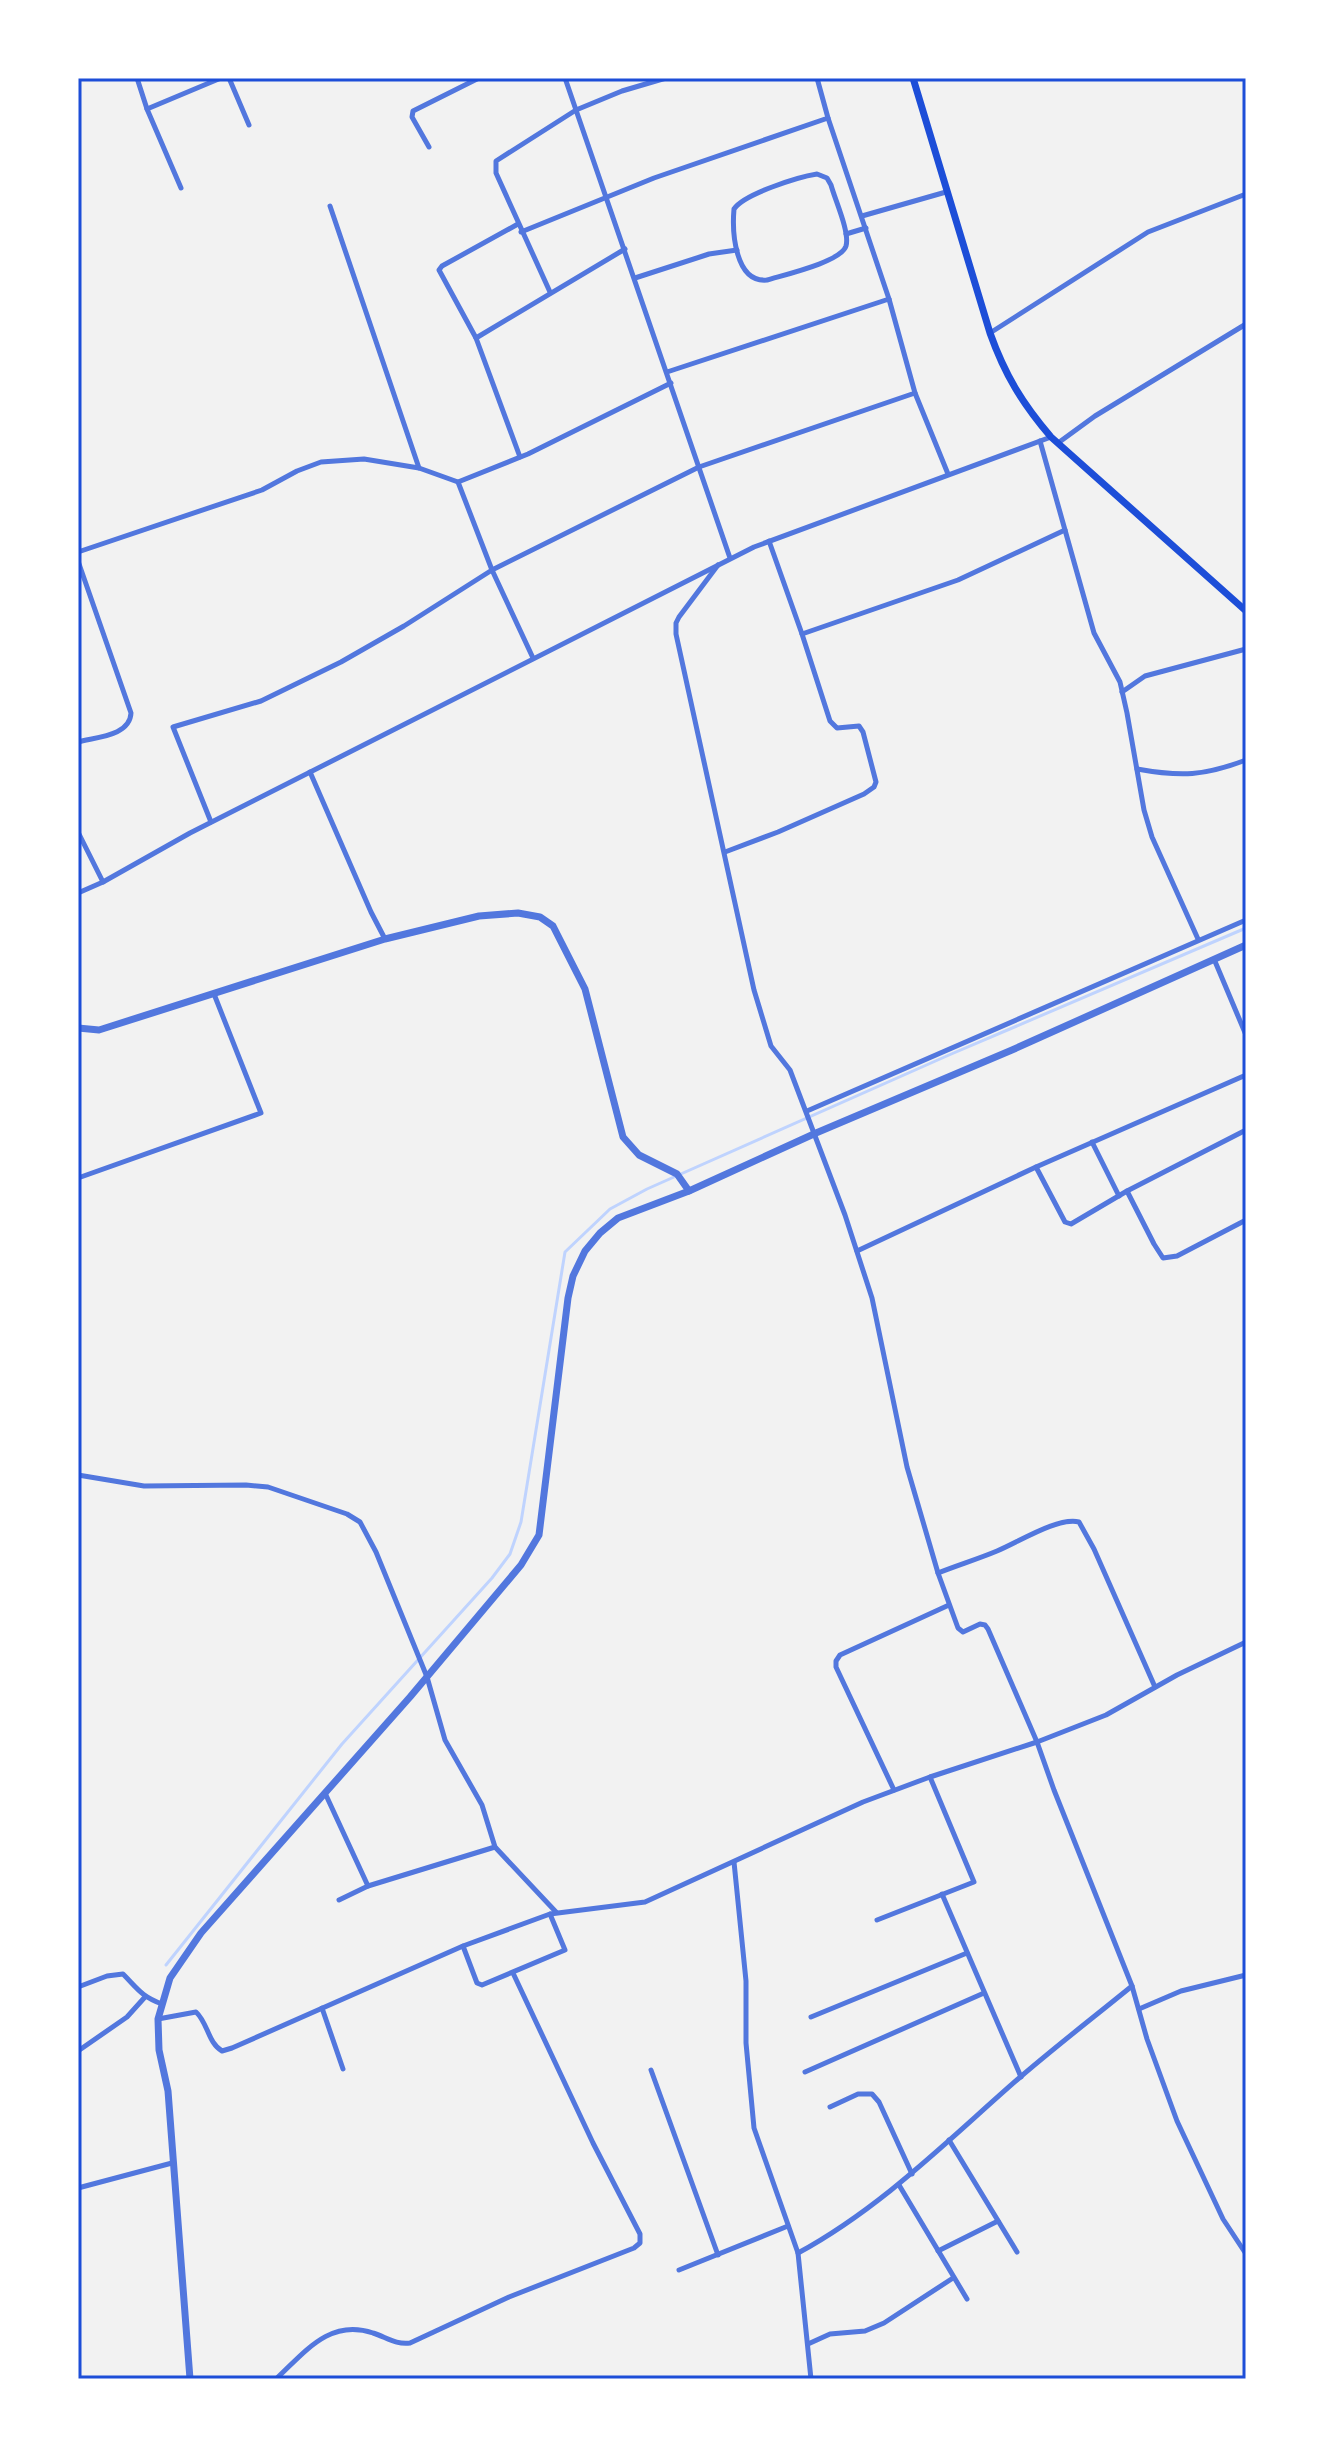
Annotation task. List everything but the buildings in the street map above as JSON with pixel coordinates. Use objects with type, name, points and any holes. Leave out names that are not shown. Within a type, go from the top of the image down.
[{"type":"main road","points":[[913,78],[990,333],[1000,362],[1025,406],[1051,437],[1246,611]]},
{"type":"street","points":[[137,78],[181,188]]},
{"type":"street","points":[[147,109],[221,78]]},
{"type":"street","points":[[229,78],[249,125]]},
{"type":"street","points":[[429,147],[412,117],[413,111],[479,78]]},
{"type":"street","points":[[565,78],[730,558]]},
{"type":"street","points":[[550,292],[496,173],[496,161],[576,110],[622,91],[666,78]]},
{"type":"street","points":[[817,78],[889,299],[915,393],[948,474]]},
{"type":"street","points":[[521,232],[607,196],[828,118]]},
{"type":"street","points":[[817,174],[827,178],[846,234],[844,251],[837,256],[758,281],[746,271],[737,250],[733,219],[737,204],[805,176],[817,174]]},
{"type":"street","points":[[862,216],[946,192]]},
{"type":"street","points":[[990,333],[1148,232],[1246,194]]},
{"type":"street","points":[[330,206],[419,468]]},
{"type":"street","points":[[518,224],[439,270],[476,338],[520,457]]},
{"type":"street","points":[[846,234],[866,228]]},
{"type":"street","points":[[476,338],[625,249]]},
{"type":"street","points":[[635,278],[709,254],[737,250]]},
{"type":"street","points":[[667,372],[889,299]]},
{"type":"street","points":[[1058,443],[1095,416],[1246,324]]},
{"type":"street","points":[[78,552],[262,490],[321,462],[364,459],[419,468],[458,482],[520,457],[671,383]]},
{"type":"street","points":[[211,822],[173,727],[261,701],[341,662],[492,570],[699,467],[915,393]]},
{"type":"street","points":[[78,893],[730,558],[1051,437]]},
{"type":"street","points":[[1040,441],[1094,633],[1114,669],[1122,692],[1152,837],[1198,939]]},
{"type":"street","points":[[458,482],[492,570],[533,659]]},
{"type":"street","points":[[802,634],[958,580],[1065,530]]},
{"type":"street","points":[[725,852],[864,794],[874,787],[876,776],[859,726],[837,728],[830,721],[769,541]]},
{"type":"street","points":[[78,561],[131,720],[117,732],[78,742]]},
{"type":"street","points":[[718,565],[679,617],[675,628],[754,990],[771,1046],[790,1070],[808,1112],[872,1298],[907,1467],[949,1605],[960,1631],[985,1625],[1037,1742],[1132,1986],[1147,2039],[1177,2121],[1223,2219],[1246,2254]]},
{"type":"street","points":[[1122,692],[1145,676],[1246,649]]},
{"type":"street","points":[[1137,769],[1186,775],[1246,760]]},
{"type":"street","points":[[310,772],[385,939]]},
{"type":"street","points":[[78,832],[103,882]]},
{"type":"street","points":[[78,1028],[99,1030],[385,939],[479,916],[518,913],[540,917],[553,926],[585,989],[623,1137],[639,1155],[680,1178],[689,1191]]},
{"type":"street","points":[[808,1112],[1246,920]]},
{"type":"street","points":[[190,2379],[168,2091],[159,2050],[158,2019],[170,1978],[201,1933],[427,1677],[521,1565],[539,1535],[568,1298],[573,1276],[585,1251],[618,1218],[689,1191],[815,1131],[1012,1050],[1246,945]]},
{"type":"street","points":[[1214,959],[1246,1035]]},
{"type":"street","points":[[78,1178],[261,1113],[214,994]]},
{"type":"street","points":[[857,1251],[1036,1167],[1246,1075]]},
{"type":"street","points":[[1036,1167],[1068,1224],[1246,1130]]},
{"type":"street","points":[[1092,1142],[1119,1196]]},
{"type":"street","points":[[1127,1191],[1163,1258],[1177,1256],[1246,1220]]},
{"type":"street","points":[[78,1475],[144,1486],[268,1487],[352,1516],[360,1522],[370,1539],[427,1677],[445,1740],[482,1805],[495,1847],[553,1913],[565,1950],[478,1985],[463,1946]]},
{"type":"street","points":[[938,1573],[1067,1521],[1079,1522],[1155,1687]]},
{"type":"street","points":[[894,1790],[836,1667],[837,1658],[949,1605]]},
{"type":"street","points":[[158,2019],[196,2012],[204,2020],[217,2048],[222,2051],[463,1946],[553,1913],[645,1902],[894,1790],[1037,1742],[1106,1715],[1246,1642]]},
{"type":"street","points":[[877,1920],[974,1882],[930,1777]]},
{"type":"street","points":[[325,1793],[368,1886]]},
{"type":"street","points":[[339,1900],[368,1886],[495,1847]]},
{"type":"street","points":[[734,1862],[746,1981],[746,2043],[754,2128],[798,2253],[811,2379]]},
{"type":"street","points":[[942,1894],[1021,2077]]},
{"type":"street","points":[[811,2017],[967,1953]]},
{"type":"street","points":[[276,2379],[333,2331],[363,2330],[396,2342],[410,2343],[509,2297],[640,2243],[640,2234],[593,2143],[513,1973]]},
{"type":"street","points":[[78,1987],[107,1976],[123,1974],[145,1997],[162,2004]]},
{"type":"street","points":[[1139,2009],[1181,1991],[1246,1975]]},
{"type":"street","points":[[798,2253],[832,2235],[899,2185],[1021,2077],[1132,1986]]},
{"type":"street","points":[[805,2072],[984,1993]]},
{"type":"street","points":[[78,2051],[127,2017],[145,1997]]},
{"type":"street","points":[[322,2008],[343,2069]]},
{"type":"street","points":[[651,2070],[718,2255]]},
{"type":"street","points":[[830,2107],[858,2094],[872,2094],[879,2102],[912,2174]]},
{"type":"street","points":[[949,2140],[1017,2252]]},
{"type":"street","points":[[78,2188],[172,2163]]},
{"type":"street","points":[[899,2185],[967,2299]]},
{"type":"street","points":[[938,2251],[998,2221]]},
{"type":"street","points":[[679,2270],[788,2226]]},
{"type":"street","points":[[807,2344],[830,2334],[865,2331],[884,2323],[953,2278]]},
{"type":"waterway","points":[[166,1965],[342,1744],[492,1578],[510,1554],[521,1522],[565,1252],[610,1209],[647,1189],[1246,928]]}]
